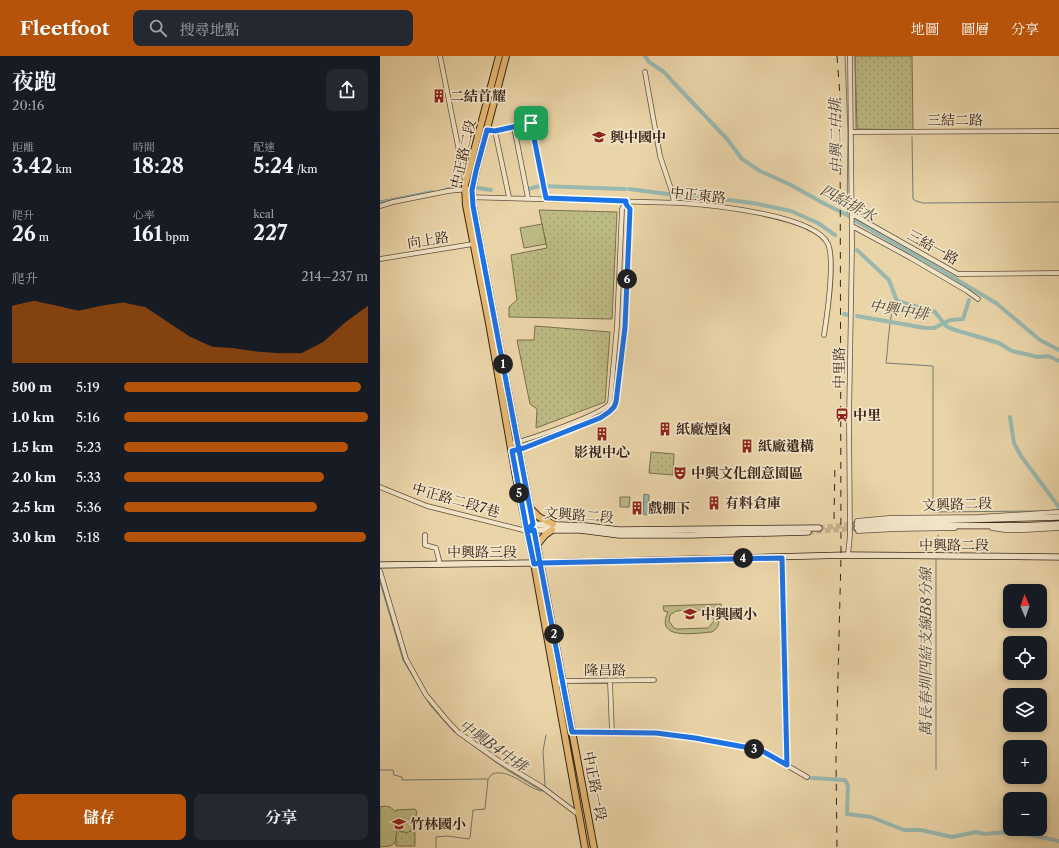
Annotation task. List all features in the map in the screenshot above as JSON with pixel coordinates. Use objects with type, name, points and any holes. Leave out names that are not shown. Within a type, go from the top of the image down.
[{"type":"main road","name":"中正路二段","points":[[468,192],[476,171],[506,56]]},
{"type":"main road","name":"中正路二段","points":[[499,57],[468,192],[510,444],[527,531],[537,563]]},
{"type":"main road","name":"中正路二段","points":[[476,243],[519,450],[530,508],[537,563]]},
{"type":"main road","points":[[530,508],[539,517],[553,527],[544,535],[536,546]]},
{"type":"main road","name":"中正路一段","points":[[537,563],[563,681],[594,848]]},
{"type":"main road","name":"中正路一段","points":[[537,563],[585,848]]},
{"type":"street","points":[[440,56],[468,192]]},
{"type":"street","points":[[850,56],[852,214]]},
{"type":"street","points":[[645,72],[660,156],[674,202]]},
{"type":"street","points":[[487,130],[495,131],[531,123],[546,198]]},
{"type":"street","points":[[514,127],[528,198]]},
{"type":"street","points":[[495,131],[509,197]]},
{"type":"street","name":"三結二路","points":[[852,132],[1059,131]]},
{"type":"street","name":"中正東路","points":[[380,206],[448,191],[528,198],[626,202],[674,202],[775,216],[808,228],[822,236],[828,246],[830,273],[824,335]]},
{"type":"street","points":[[510,444],[562,426],[604,409],[610,403],[617,326],[622,209],[626,202]]},
{"type":"street","points":[[512,451],[519,450],[600,418],[609,412],[615,405],[625,327],[630,209],[626,202]]},
{"type":"street","name":"中里路","points":[[848,555],[850,535],[852,214]]},
{"type":"street","name":"三結一路","points":[[852,214],[958,274],[1059,273]]},
{"type":"street","points":[[852,226],[909,257],[978,299]]},
{"type":"street","name":"向上路","points":[[380,259],[476,243]]},
{"type":"street","name":"中正路二段7巷","points":[[380,487],[427,506],[527,531]]},
{"type":"street","name":"文興路二段","points":[[857,526],[889,518],[978,517],[1059,512]]},
{"type":"street","name":"文興路二段","points":[[857,526],[885,522],[1059,517]]},
{"type":"street","name":"文興路二段","points":[[857,526],[1018,526],[1059,524]]},
{"type":"street","name":"文興路二段","points":[[857,526],[895,529],[977,528],[1024,530],[1059,528]]},
{"type":"street","name":"文興路二段","points":[[527,531],[533,527],[626,530],[819,528]]},
{"type":"street","name":"文興路二段","points":[[553,527],[619,535],[808,532]]},
{"type":"street","points":[[425,535],[425,545],[436,548],[440,564]]},
{"type":"street","name":"中興路二段","points":[[848,555],[1059,557]]},
{"type":"street","name":"中興路三段","points":[[380,565],[782,558],[848,555]]},
{"type":"street","points":[[782,558],[787,765]]},
{"type":"street","points":[[380,571],[406,659],[426,695],[458,732],[499,761],[542,787],[579,814]]},
{"type":"street","name":"隆昌路","points":[[556,683],[563,681],[654,680]]},
{"type":"street","points":[[610,681],[612,733]]},
{"type":"street","points":[[572,732],[656,733],[739,745],[764,752],[807,777]]},
{"type":"shaded area","points":[[855,56],[912,56],[913,130],[857,129]]},
{"type":"shaded area","points":[[539,210],[617,212],[612,319],[509,317],[509,307],[517,300],[511,255],[547,248]]},
{"type":"shaded area","points":[[542,224],[546,244],[524,248],[520,228]]},
{"type":"shaded area","points":[[535,326],[610,332],[605,402],[536,428],[537,409],[530,404],[517,340],[534,340]]},
{"type":"shaded area","points":[[651,452],[674,454],[673,475],[649,473]]},
{"type":"shaded area","points":[[620,497],[630,497],[629,507],[620,507]]},
{"type":"shaded area","points":[[721,604],[722,609],[715,610],[719,622],[715,630],[712,632],[687,634],[672,631],[667,628],[665,621],[668,612],[664,611],[663,606]],"holes":[[[706,610],[711,613],[714,621],[708,628],[677,629],[674,628],[669,621],[670,615],[676,611]]]},
{"type":"shaded area","name":"竹林國小","points":[[380,807],[390,807],[396,812],[396,810],[415,809],[417,812],[414,826],[410,831],[407,833],[397,830],[395,843],[390,846],[380,847]]},
{"type":"shaded area","points":[[415,825],[415,846],[396,846],[396,829],[402,832],[411,831]]},
{"type":"water","points":[[644,494],[649,495],[648,515],[643,514]]},
{"type":"waterway","name":"四結排水","points":[[645,56],[649,62],[664,72],[727,139],[742,159],[760,171],[791,185],[847,215],[996,303],[1040,340],[1059,350]]},
{"type":"waterway","name":"中興二中排","points":[[845,56],[848,132],[847,215]]},
{"type":"waterway","points":[[855,56],[856,130]]},
{"type":"waterway","points":[[912,137],[913,199],[916,201],[923,203],[1059,202]]},
{"type":"waterway","points":[[528,189],[540,186],[625,189]]},
{"type":"waterway","points":[[445,190],[459,187]]},
{"type":"waterway","points":[[478,188],[491,190]]},
{"type":"waterway","points":[[629,189],[753,203],[791,211],[818,223],[835,235]]},
{"type":"waterway","points":[[380,203],[432,192]]},
{"type":"waterway","points":[[380,201],[423,194]]},
{"type":"waterway","name":"中興中排","points":[[857,250],[889,280],[897,301],[935,312],[946,326],[952,329],[999,343],[1012,351],[1038,357],[1048,356],[1059,361]]},
{"type":"waterway","name":"萬長春圳四結支線B8分線","points":[[897,300],[892,311],[886,363],[933,366],[933,512],[1038,511]]},
{"type":"waterway","name":"中興中排","points":[[857,316],[925,328],[934,328],[950,320],[963,319],[969,300]]},
{"type":"waterway","name":"中興中排","points":[[844,314],[848,315]]},
{"type":"waterway","points":[[1010,417],[1014,443],[1021,456],[1059,507]]},
{"type":"waterway","points":[[1042,511],[1059,510]]},
{"type":"waterway","name":"萬長春圳四結支線B8分線","points":[[937,553],[938,535]]},
{"type":"waterway","name":"萬長春圳四結支線B8分線","points":[[936,558],[936,769]]},
{"type":"waterway","name":"中興B4中排","points":[[380,582],[403,660],[430,705],[453,731],[504,768],[542,791]]},
{"type":"waterway","points":[[545,786],[543,751],[546,735]]},
{"type":"waterway","points":[[380,770],[393,770],[394,775],[402,777],[402,780],[487,779]]},
{"type":"waterway","points":[[436,848],[436,837],[447,836],[470,838],[473,810],[485,809],[488,779],[492,774],[498,773],[511,776],[541,791]]},
{"type":"waterway","points":[[811,778],[845,780],[848,786],[847,814],[871,817],[904,830],[921,830],[952,837],[976,832],[984,834],[1008,832],[1022,833],[1059,841]]},
{"type":"tunnel","points":[[819,528],[857,524]]},
{"type":"tunnel","points":[[808,532],[857,528]]},
{"type":"railway","points":[[837,56],[840,96],[841,556],[836,759],[837,848]]},
{"type":"railway","points":[[834,519],[835,463]]},
{"type":"place","name":"二結首耀","points":[[439,96]]},
{"type":"place","name":"興中國中","points":[[599,137]]},
{"type":"place","name":"中里","points":[[842,415]]},
{"type":"place","name":"紙廠煙囪","points":[[665,429]]},
{"type":"place","name":"影視中心","points":[[602,434]]},
{"type":"place","name":"紙廠遺構","points":[[747,446]]},
{"type":"place","name":"中興文化創意園區","points":[[680,473]]},
{"type":"place","name":"有料倉庫","points":[[714,503]]},
{"type":"place","name":"戲棚下","points":[[637,508]]},
{"type":"place","name":"中興國小","points":[[690,614]]},
{"type":"place","name":"竹林國小","points":[[399,824]]},
{"type":"route","points":[[531,123],[495,131],[487,130],[476,171],[472,196],[479,243],[495,322],[519,450],[523,475],[533,524],[527,531],[534,564],[540,563],[572,732],[656,733],[695,738],[739,745],[764,752],[787,765],[782,558],[540,563],[534,530],[527,531],[512,451],[519,450],[600,418],[609,412],[614,407],[616,402],[625,327],[630,209],[626,204],[626,201],[546,198],[531,123]]}]
